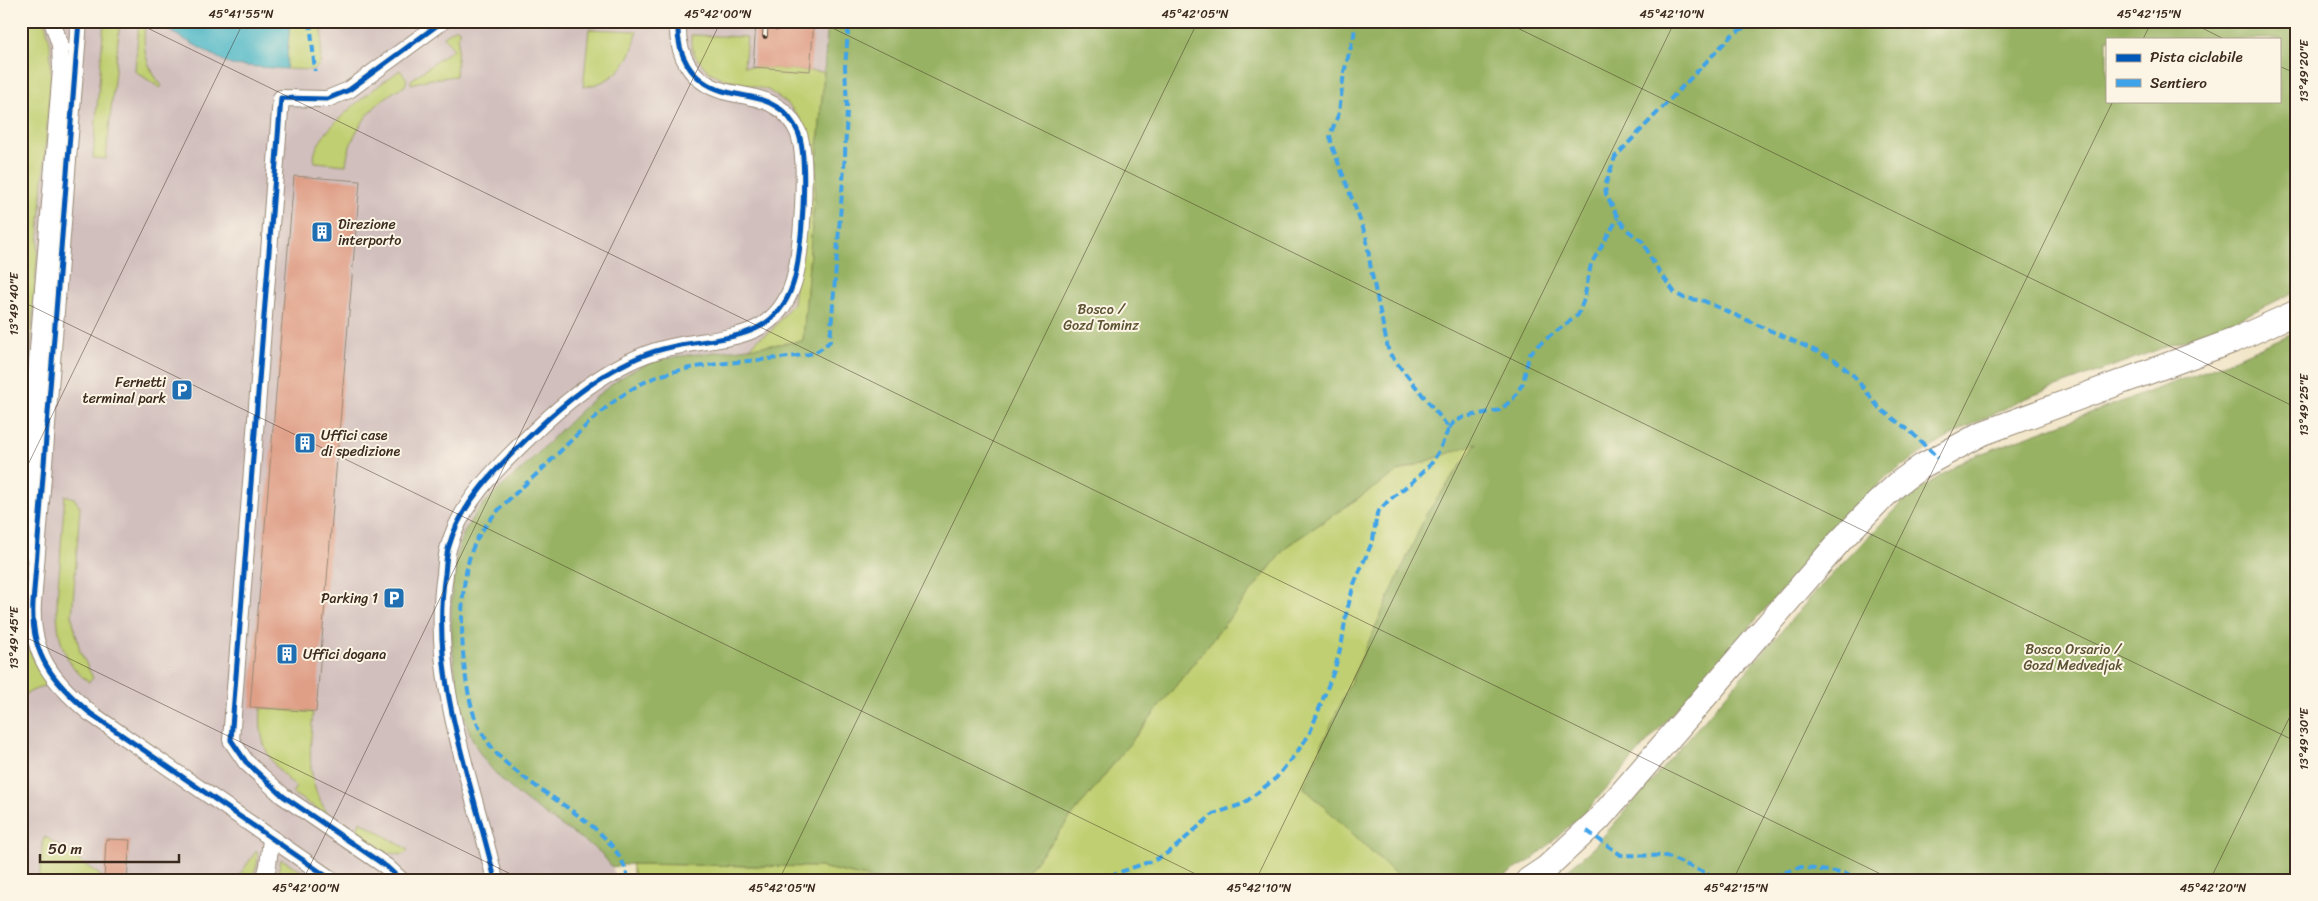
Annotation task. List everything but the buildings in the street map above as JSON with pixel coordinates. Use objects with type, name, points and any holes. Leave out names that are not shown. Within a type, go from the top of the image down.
[{"type":"street","points":[[21,556],[61,69],[60,45],[52,21]]},
{"type":"street","points":[[79,21],[33,603],[34,635],[46,666],[65,692],[90,713],[271,840],[332,880]]},
{"type":"street","points":[[401,880],[387,867],[283,796],[246,762],[231,740],[281,98],[327,99],[349,90],[443,21]]},
{"type":"street","points":[[495,880],[459,750],[442,648],[442,595],[449,546],[464,511],[500,465],[549,417],[599,380],[651,352],[732,337],[756,330],[773,319],[787,301],[794,282],[800,241],[804,174],[799,134],[790,119],[778,107],[748,96],[721,90],[702,82],[687,68],[680,50],[678,21]]},
{"type":"street","points":[[1528,880],[1546,868],[1599,819],[1840,541],[1900,482],[1953,448],[1983,433],[2235,340],[2297,312]]},
{"type":"street","points":[[264,880],[271,840]]},
{"type":"shaded area","points":[[21,21],[828,21],[803,341],[672,357],[460,542],[456,556],[452,598],[473,743],[491,769],[508,786],[601,853],[612,867],[617,880],[21,880]]},
{"type":"green space","points":[[21,21],[45,22],[50,42],[51,76],[21,472]]},
{"type":"green space","points":[[104,21],[120,21],[106,159],[93,158]]},
{"type":"green space","points":[[139,21],[145,21],[144,40],[146,55],[151,70],[162,86],[160,88],[135,71]]},
{"type":"green space","name":"Bosco / Gozd Tominz","points":[[828,21],[2297,21],[2297,291],[2228,324],[2026,398],[1963,429],[1920,454],[1886,477],[1838,527],[1588,809],[1533,859],[1497,880],[1402,880],[1303,787],[1427,513],[1477,443],[1397,472],[1287,546],[1021,880],[880,880],[820,867],[631,864],[612,867],[601,853],[521,797],[506,784],[481,755],[470,734],[462,708],[456,677],[452,644],[451,611],[453,580],[458,552],[465,530],[476,512],[580,411],[611,385],[642,366],[669,358],[803,341]]},
{"type":"green space","points":[[290,22],[323,24],[320,64],[314,70],[286,69]]},
{"type":"green space","points":[[455,29],[459,29],[456,76],[411,84],[411,80],[453,49],[444,36]]},
{"type":"green space","points":[[589,29],[637,31],[635,42],[627,61],[620,69],[604,81],[583,87]]},
{"type":"green space","points":[[691,35],[747,37],[744,66],[824,72],[803,341],[750,348],[758,339],[772,330],[793,303],[810,150],[800,119],[788,104],[768,90],[723,79],[708,71],[695,56],[691,45]]},
{"type":"green space","points":[[400,70],[407,79],[405,86],[384,99],[365,118],[352,141],[346,165],[315,162],[315,151],[333,125],[362,98]]},
{"type":"green space","name":"Bosco Orsario / Gozd Medvedjak","points":[[2297,331],[2297,880],[1555,880],[1593,848],[1818,589],[1905,499],[1966,459],[2218,366]]},
{"type":"green space","points":[[1478,442],[1427,513],[1304,787],[1402,880],[1021,880],[1287,546],[1397,472]]},
{"type":"green space","points":[[65,495],[74,498],[80,507],[72,617],[80,651],[93,678],[89,682],[76,671],[67,658],[58,628],[57,596]]},
{"type":"green space","points":[[28,648],[48,684],[23,695],[25,650]]},
{"type":"green space","points":[[261,708],[313,712],[310,755],[313,782],[324,808],[334,820],[292,793],[296,787],[279,770],[267,752],[261,733]]},
{"type":"green space","points":[[360,821],[407,849],[407,852],[402,855],[387,852],[376,853],[359,836],[358,827]]},
{"type":"green space","points":[[46,837],[104,878],[104,880],[39,880],[43,839]]},
{"type":"green space","points":[[257,850],[257,866],[251,876],[248,880],[236,880]]},
{"type":"green space","points":[[281,859],[285,861],[317,880],[276,880]]},
{"type":"green space","points":[[631,864],[820,867],[880,880],[635,880]]},
{"type":"water","points":[[163,21],[290,22],[286,69],[231,65],[162,27]]},
{"type":"railway","points":[[765,36],[766,21]]},
{"type":"railway","points":[[777,28],[778,21]]},
{"type":"marked path","points":[[310,21],[315,71]]},
{"type":"marked path","points":[[628,880],[621,860],[608,842],[591,825],[508,765],[485,738],[475,718],[466,678],[462,629],[462,604],[469,558],[476,541],[497,511],[605,408],[634,388],[649,380],[686,369],[814,353],[830,341],[845,155],[847,108],[845,67],[849,21]]},
{"type":"marked path","points":[[1253,21],[1256,28]]},
{"type":"marked path","points":[[1098,880],[1157,859],[1172,850],[1213,814],[1243,804],[1276,778],[1297,752],[1309,735],[1335,668],[1354,584],[1373,540],[1377,513],[1389,500],[1431,464],[1449,428],[1389,353],[1371,270],[1366,236],[1332,146],[1330,135],[1339,113],[1344,72],[1354,36],[1355,21]]},
{"type":"marked path","points":[[1754,21],[1732,35],[1615,157],[1605,186],[1606,194],[1618,218],[1627,230],[1643,242],[1654,264],[1675,293],[1684,298],[1704,301],[1834,359],[1854,376],[1879,408],[1911,432],[1938,458]]},
{"type":"marked path","points":[[1877,21],[1898,21]]},
{"type":"marked path","points":[[1449,428],[1454,422],[1464,417],[1500,410],[1513,399],[1523,383],[1529,355],[1537,346],[1578,315],[1584,299],[1591,264],[1618,218]]},
{"type":"marked path","points":[[1587,831],[1621,855],[1666,856],[1722,880]]},
{"type":"marked path","points":[[1762,880],[1801,867],[1848,874],[1852,880]]},
{"type":"cycle path","points":[[79,21],[33,603],[35,638],[46,666],[65,690],[90,713],[332,880]]},
{"type":"cycle path","points":[[401,880],[387,867],[283,796],[246,762],[231,740],[281,98],[327,99],[349,90],[443,21]]},
{"type":"cycle path","points":[[495,880],[455,729],[443,652],[442,613],[446,560],[455,529],[473,498],[495,471],[547,419],[579,393],[614,370],[652,352],[727,338],[759,327],[773,317],[784,303],[793,284],[796,271],[804,184],[798,132],[784,112],[771,103],[723,91],[702,80],[694,73],[687,65],[683,55],[678,33],[678,21]]},
{"type":"place","name":"Direzione interporto","points":[[322,232]]},
{"type":"place","name":"Fernetti terminal park","points":[[182,390]]},
{"type":"place","name":"Uffici case di spedizione","points":[[305,443]]},
{"type":"place","name":"Parking 1","points":[[394,598]]},
{"type":"place","name":"Uffici dogana","points":[[287,654]]}]
